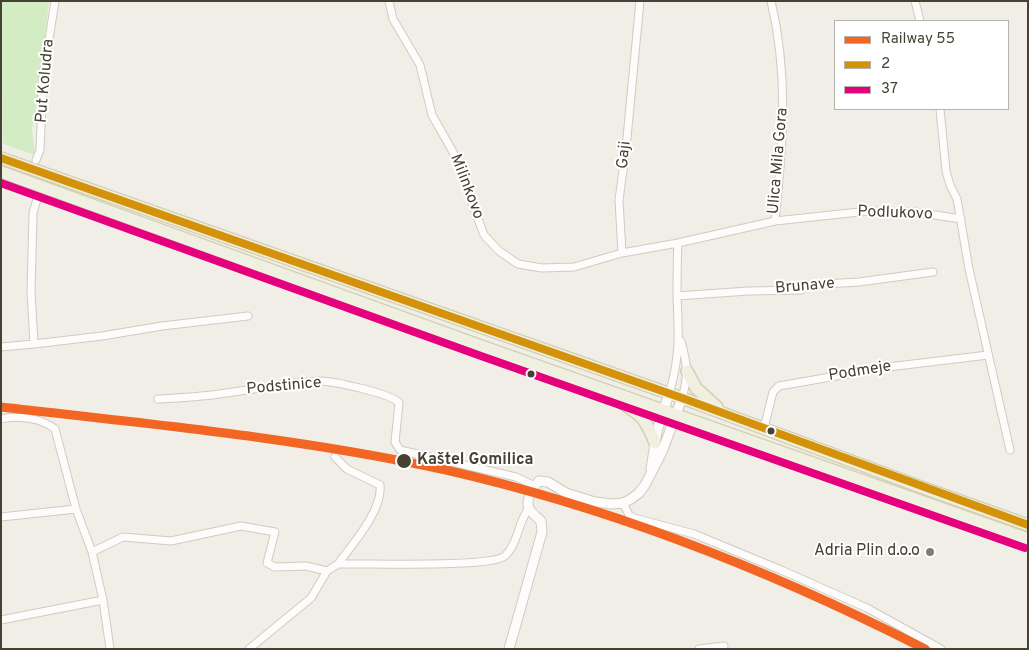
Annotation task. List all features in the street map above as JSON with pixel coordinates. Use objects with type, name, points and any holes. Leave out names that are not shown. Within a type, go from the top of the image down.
[{"type":"main road","points":[[1,158],[682,398],[1028,525]]},
{"type":"main road","points":[[1,172],[676,415],[1028,539]]},
{"type":"main road","points":[[688,371],[696,388],[726,415]]},
{"type":"main road","points":[[609,391],[614,398],[642,416],[650,429],[654,443]]},
{"type":"street","name":"Put Koludra","points":[[36,160],[40,150],[43,78],[55,1]]},
{"type":"street","name":"Milinkovo","points":[[389,1],[393,19],[420,65],[432,115],[453,152],[484,235],[499,251],[518,264],[542,268],[574,267],[622,254]]},
{"type":"street","name":"Gaji","points":[[622,254],[619,200],[626,148],[640,1]]},
{"type":"street","name":"Ulica Mila Gora","points":[[678,243],[775,221],[782,147],[784,96],[782,64],[771,1]]},
{"type":"street","points":[[916,1],[920,20]]},
{"type":"street","points":[[940,110],[946,171],[950,185],[957,198],[969,269],[1010,450]]},
{"type":"street","points":[[34,344],[30,292],[33,213],[37,199]]},
{"type":"street","name":"Podlukovo","points":[[775,221],[869,211],[915,212],[961,220]]},
{"type":"street","points":[[510,649],[542,532],[541,521],[529,508],[528,501],[535,486],[539,481],[544,481],[566,494],[612,504],[623,503],[639,493],[662,452],[686,386],[688,371],[680,335],[677,296],[678,243],[622,254]]},
{"type":"street","name":"Brunave","points":[[677,296],[748,291],[801,290],[806,285],[859,282],[933,272]]},
{"type":"street","points":[[1,347],[102,336],[162,326],[248,316]]},
{"type":"street","points":[[650,476],[654,443],[677,366],[680,335]]},
{"type":"street","name":"Podmeje","points":[[764,428],[773,392],[779,386],[878,369],[988,355]]},
{"type":"street","name":"Podstinice","points":[[158,399],[219,394],[274,385],[321,381],[374,392],[393,398],[399,403],[395,442],[400,450],[516,478],[535,486]]},
{"type":"street","points":[[1,419],[29,418],[49,424],[54,429],[76,509],[92,552],[110,649]]},
{"type":"street","points":[[249,649],[311,598],[326,571],[338,564],[358,538],[376,505],[381,490],[380,485],[347,469],[335,457]]},
{"type":"street","points":[[623,503],[629,515],[634,518],[694,534],[781,570],[867,608],[941,649]]},
{"type":"street","points":[[338,564],[466,564],[500,559],[507,554],[512,546],[521,522],[529,508]]},
{"type":"street","points":[[1,517],[76,509]]},
{"type":"street","points":[[92,552],[123,537],[171,541],[241,526],[274,532],[268,563],[275,567],[306,566],[326,571]]},
{"type":"street","points":[[1,620],[102,600]]},
{"type":"street","points":[[699,649],[724,646]]},
{"type":"green space","points":[[1,1],[49,1],[38,98],[32,129],[35,155],[3,144]]},
{"type":"rail line","name":"55","points":[[1,407],[280,440],[391,459],[508,485],[570,503],[691,544],[809,593],[925,649]]},
{"type":"transit line","name":"2","points":[[1,158],[682,398],[1028,525]]},
{"type":"transit line","name":"37","points":[[1,183],[481,356],[1025,548]]},
{"type":"place","name":"Kaštel Gomilica","points":[[404,461]]},
{"type":"place","name":"Adria Plin d.o.o","points":[[930,552]]}]
